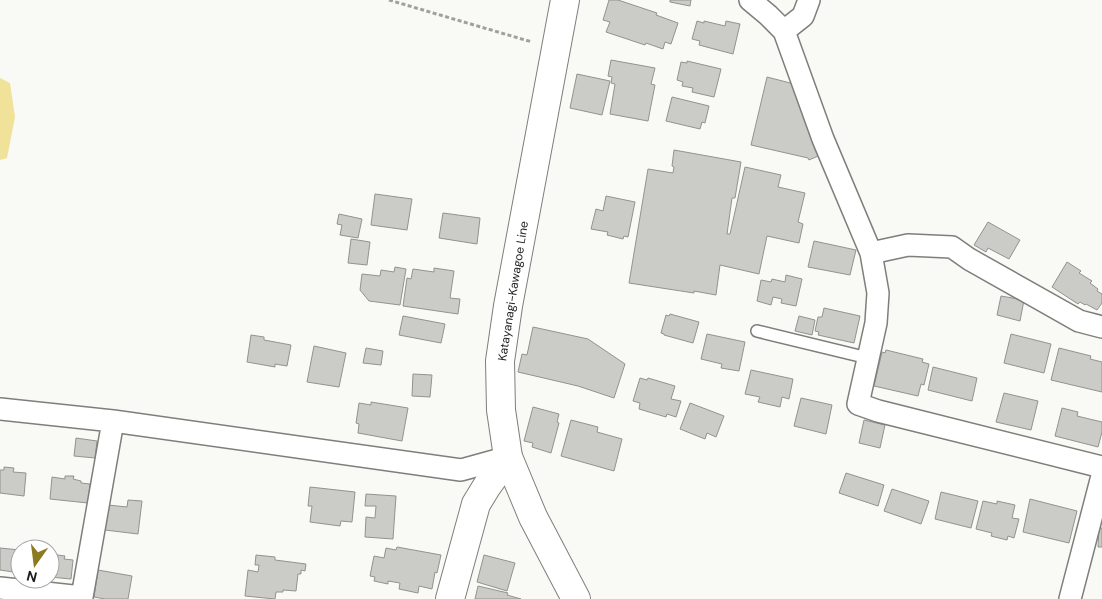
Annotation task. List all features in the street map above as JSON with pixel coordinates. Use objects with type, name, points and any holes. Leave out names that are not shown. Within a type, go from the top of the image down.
[{"type":"main road","name":"Katayanagi-Kawagoe Line","points":[[565,0],[508,306],[500,361],[501,410],[508,457],[533,517],[576,599]]},
{"type":"main road","points":[[450,599],[476,504],[508,457]]},
{"type":"street","points":[[750,0],[784,31],[823,139],[871,253],[878,292],[876,323],[858,404],[878,411],[1102,467]]},
{"type":"street","points":[[784,31],[802,16],[809,0]]},
{"type":"street","points":[[871,253],[908,245],[952,247],[969,260],[1079,321],[1102,327]]},
{"type":"street","points":[[0,409],[114,421],[461,470],[508,457]]},
{"type":"street","points":[[0,588],[82,597],[114,421]]},
{"type":"street","points":[[1070,599],[1102,476]]},
{"type":"lane","points":[[757,331],[868,358]]},
{"type":"path","points":[[389,0],[557,49]]},
{"type":"shaded area","points":[[0,78],[10,83],[15,117],[7,158],[0,160]]},
{"type":"building","points":[[609,0],[618,0],[657,13],[656,15],[678,23],[671,44],[665,42],[663,49],[606,32],[610,22],[603,20]]},
{"type":"building","points":[[670,0],[691,0],[690,6],[670,2]]},
{"type":"building","points":[[697,21],[725,26],[726,21],[740,24],[733,54],[699,45],[700,41],[692,39]]},
{"type":"building","points":[[611,60],[655,68],[651,84],[655,85],[648,121],[610,114],[615,84],[611,83],[612,77],[608,76]]},
{"type":"building","points":[[687,61],[721,69],[714,97],[692,92],[693,88],[682,86],[683,82],[677,80],[681,62],[687,63]]},
{"type":"building","points":[[577,74],[610,81],[602,115],[570,108]]},
{"type":"building","points":[[767,77],[798,85],[825,153],[809,160],[808,158],[751,145]]},
{"type":"building","points":[[672,97],[709,106],[705,123],[702,122],[700,129],[666,121]]},
{"type":"building","points":[[674,150],[741,162],[735,198],[732,198],[727,234],[730,234],[745,167],[781,175],[778,187],[805,193],[798,222],[803,224],[799,243],[767,236],[759,274],[720,265],[716,295],[629,283],[648,169],[673,173]]},
{"type":"building","points":[[375,194],[412,199],[407,230],[371,225]]},
{"type":"building","points":[[606,196],[635,202],[628,237],[624,236],[623,239],[607,235],[608,232],[591,229],[596,209],[603,211]]},
{"type":"building","points":[[443,213],[480,218],[477,244],[439,238]]},
{"type":"building","points":[[339,214],[362,219],[358,238],[340,235],[342,225],[337,224]]},
{"type":"building","points":[[988,222],[1020,240],[1009,259],[988,248],[986,252],[974,245]]},
{"type":"building","points":[[351,239],[370,242],[367,265],[348,263]]},
{"type":"building","points":[[814,241],[856,250],[850,275],[808,267]]},
{"type":"building","points":[[1067,262],[1092,281],[1090,283],[1102,294],[1102,303],[1097,310],[1080,302],[1078,304],[1052,287]]},
{"type":"building","points":[[395,267],[406,269],[400,305],[369,301],[360,290],[362,274],[380,276],[381,270],[394,272]]},
{"type":"building","points":[[434,268],[454,271],[450,298],[460,299],[458,314],[403,306],[407,278],[411,279],[413,269],[434,272]]},
{"type":"building","points":[[786,275],[802,279],[796,306],[781,303],[782,299],[773,297],[771,305],[757,301],[761,280],[771,282],[772,279],[785,282]]},
{"type":"building","points":[[1001,296],[1024,300],[1020,321],[997,315]]},
{"type":"building","points":[[824,308],[860,316],[854,343],[818,335],[819,332],[815,331],[818,317],[822,317]]},
{"type":"building","points":[[670,314],[699,322],[693,343],[661,333],[666,315],[669,316]]},
{"type":"building","points":[[403,316],[445,324],[441,343],[399,335]]},
{"type":"building","points":[[799,316],[815,320],[812,335],[795,331]]},
{"type":"building","points":[[533,327],[588,339],[625,364],[614,398],[578,386],[518,372],[522,354],[527,355]]},
{"type":"building","points":[[707,334],[745,342],[739,371],[721,368],[722,364],[701,359]]},
{"type":"building","points":[[1011,334],[1051,344],[1044,373],[1004,363]]},
{"type":"building","points":[[251,335],[264,337],[264,340],[291,345],[287,366],[275,364],[275,367],[247,362]]},
{"type":"building","points":[[314,346],[346,353],[339,387],[307,382]]},
{"type":"building","points":[[366,348],[383,351],[381,365],[363,363]]},
{"type":"building","points":[[1059,348],[1091,356],[1090,359],[1102,362],[1102,392],[1051,380]]},
{"type":"building","points":[[886,350],[923,359],[922,362],[929,364],[924,385],[921,384],[918,396],[874,386],[882,352],[885,353]]},
{"type":"building","points":[[933,367],[977,378],[972,401],[928,390]]},
{"type":"building","points":[[751,370],[793,379],[789,399],[782,397],[780,407],[758,402],[760,397],[745,394]]},
{"type":"building","points":[[413,374],[432,375],[430,397],[412,396]]},
{"type":"building","points":[[640,378],[647,380],[648,378],[675,386],[671,399],[681,401],[676,417],[667,414],[666,417],[639,409],[640,403],[633,401]]},
{"type":"building","points":[[1004,393],[1038,401],[1031,430],[996,422]]},
{"type":"building","points":[[801,398],[832,405],[826,434],[794,426]]},
{"type":"building","points":[[371,402],[408,408],[402,441],[358,433],[359,424],[356,423],[359,403],[371,405]]},
{"type":"building","points":[[690,403],[724,416],[716,437],[707,433],[705,439],[680,429]]},
{"type":"building","points":[[533,407],[559,414],[557,422],[559,423],[551,453],[532,447],[533,443],[524,441]]},
{"type":"building","points":[[1062,408],[1078,412],[1077,416],[1102,422],[1102,432],[1098,447],[1055,436]]},
{"type":"building","points":[[571,420],[598,427],[597,432],[622,439],[614,471],[561,456]]},
{"type":"building","points":[[864,420],[885,425],[880,448],[859,443]]},
{"type":"building","points":[[76,438],[97,441],[95,458],[74,456]]},
{"type":"building","points":[[4,467],[14,468],[13,472],[26,473],[24,496],[0,493],[0,470],[4,470]]},
{"type":"building","points":[[846,473],[884,485],[878,506],[839,493]]},
{"type":"building","points":[[65,476],[74,476],[73,479],[81,481],[81,483],[90,484],[88,503],[50,499],[52,477],[65,479]]},
{"type":"building","points":[[310,487],[355,492],[352,522],[341,521],[340,526],[310,522],[312,506],[308,506]]},
{"type":"building","points":[[892,489],[929,501],[921,524],[884,511]]},
{"type":"building","points":[[941,492],[978,501],[971,528],[935,519]]},
{"type":"building","points":[[366,494],[396,496],[393,539],[365,537],[366,517],[375,518],[376,506],[365,506]]},
{"type":"building","points":[[1030,499],[1077,511],[1069,543],[1023,532]]},
{"type":"building","points":[[128,500],[142,501],[138,534],[105,530],[108,505],[127,507]]},
{"type":"building","points":[[983,501],[997,504],[997,501],[1015,505],[1012,518],[1019,519],[1014,538],[1008,536],[1007,540],[991,536],[992,533],[976,529]]},
{"type":"building","points":[[1099,528],[1102,528],[1102,547],[1098,547]]},
{"type":"building","points":[[397,547],[441,555],[432,589],[419,586],[418,593],[399,589],[400,583],[388,581],[388,584],[374,581],[375,577],[370,576],[374,556],[384,558],[386,548],[396,550]]},
{"type":"building","points":[[0,548],[10,549],[10,572],[0,570]]},
{"type":"building","points":[[60,555],[65,556],[64,559],[73,560],[71,579],[60,578]]},
{"type":"building","points":[[256,555],[275,557],[275,560],[306,564],[305,571],[301,570],[301,574],[298,574],[296,591],[283,590],[283,592],[276,592],[275,599],[245,596],[248,570],[258,572],[259,565],[255,565]]},
{"type":"building","points":[[484,555],[515,563],[507,591],[477,582]]},
{"type":"building","points":[[98,570],[132,576],[128,599],[94,597]]},
{"type":"building","points":[[478,586],[508,593],[507,595],[521,599],[475,599]]}]
